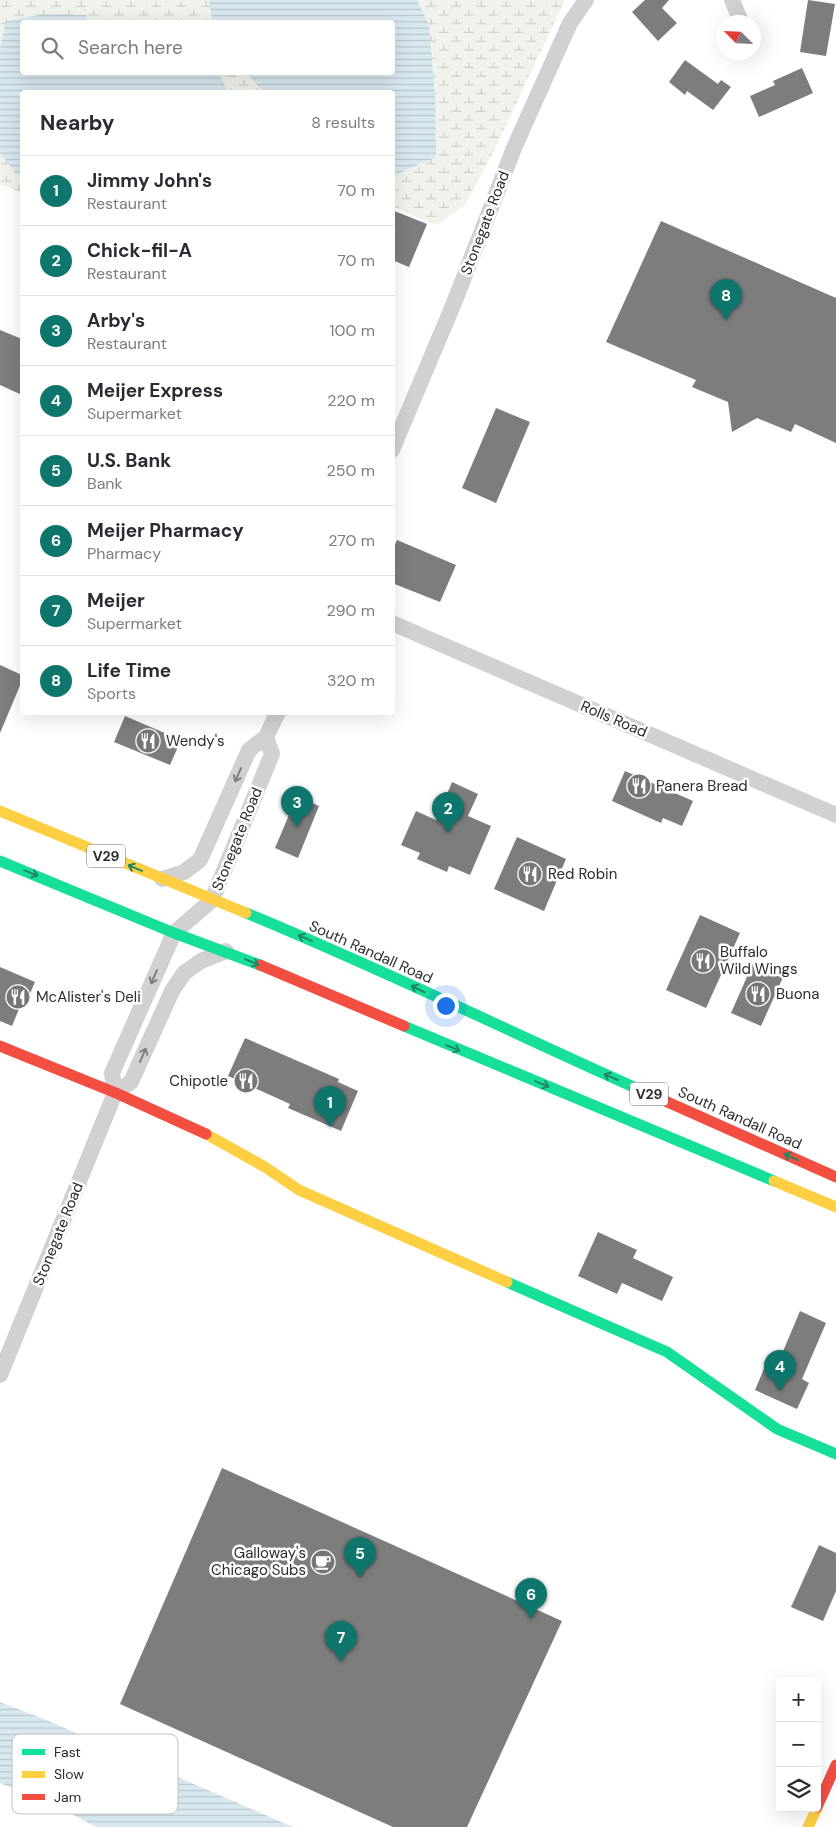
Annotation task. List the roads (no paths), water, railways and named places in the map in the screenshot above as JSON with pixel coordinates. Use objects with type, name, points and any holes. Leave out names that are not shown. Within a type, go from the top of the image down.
[{"type":"main road","name":"South Randall Road","points":[[0,811],[350,956],[479,1018],[836,1177]]},
{"type":"main road","name":"V29","points":[[0,861],[174,933],[226,951],[836,1207]]},
{"type":"main road","points":[[0,1046],[158,1110],[250,1157],[299,1190],[667,1352],[777,1429],[836,1454]]},
{"type":"main road","points":[[821,1799],[836,1765]]},
{"type":"main road","points":[[808,1827],[815,1812]]},
{"type":"street","name":"Stonegate Road","points":[[395,443],[454,303],[514,148],[570,23],[586,0]]},
{"type":"street","points":[[732,0],[738,15]]},
{"type":"street","name":"Rolls Road","points":[[395,624],[836,815]]},
{"type":"street","name":"Stonegate Road","points":[[162,879],[184,872],[200,860],[249,750],[266,737],[277,715]]},
{"type":"street","name":"Stonegate Road","points":[[0,1375],[115,1093],[112,1073],[174,933],[212,900],[272,754],[266,737]]},
{"type":"street","name":"Stonegate Road","points":[[115,1093],[131,1082],[172,990],[184,973],[201,961],[226,951]]},
{"type":"place","name":"Life Time","points":[[726,320]]},
{"type":"place","name":"Wendy's","points":[[148,741]]},
{"type":"place","name":"Panera Bread","points":[[639,786]]},
{"type":"place","name":"Arby's","points":[[297,827]]},
{"type":"place","name":"Chick-fil-A","points":[[448,833]]},
{"type":"place","name":"Red Robin","points":[[530,874]]},
{"type":"place","name":"Buffalo Wild Wings","points":[[703,961]]},
{"type":"place","name":"Buona","points":[[758,994]]},
{"type":"place","name":"McAlister's Deli","points":[[18,997]]},
{"type":"place","name":"Chipotle","points":[[246,1081]]},
{"type":"place","name":"Jimmy John's","points":[[330,1127]]},
{"type":"place","name":"Meijer Express","points":[[780,1391]]},
{"type":"place","name":"Galloway's Chicago Subs","points":[[323,1562]]},
{"type":"place","name":"U.S. Bank","points":[[360,1578]]},
{"type":"place","name":"Meijer Pharmacy","points":[[531,1619]]},
{"type":"place","name":"Meijer","points":[[341,1662]]}]
